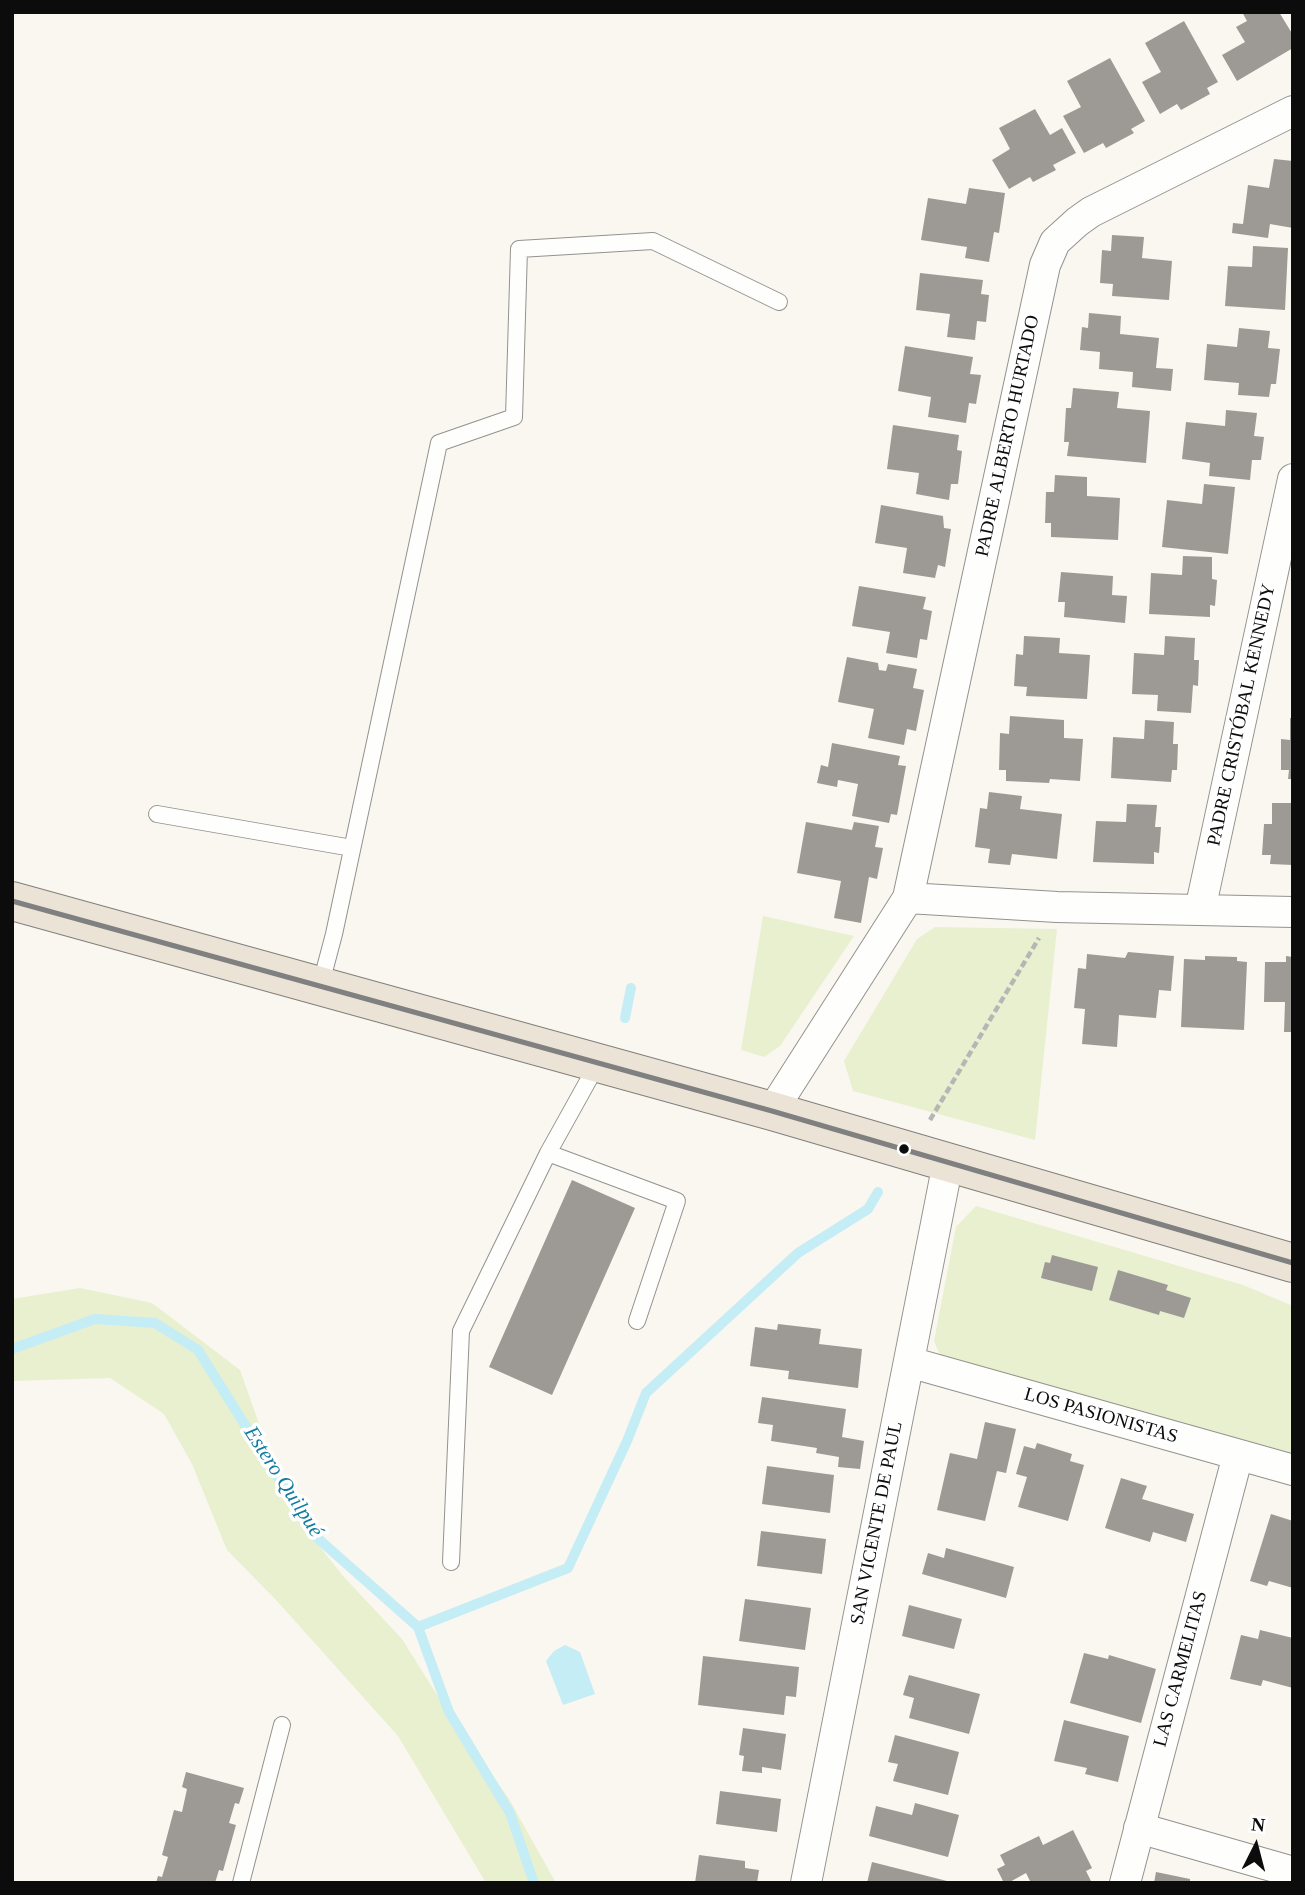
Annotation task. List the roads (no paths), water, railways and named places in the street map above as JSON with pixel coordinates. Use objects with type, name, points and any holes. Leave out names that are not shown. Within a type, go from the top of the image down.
[{"type":"main road","points":[[12,901],[772,1111],[1293,1263]]},
{"type":"street","name":"PADRE ALBERTO HURTADO","points":[[908,898],[1045,265],[1055,242],[1091,212],[1293,111]]},
{"type":"street","name":"PADRE CRISTÓBAL KENNEDY","points":[[1200,910],[1293,479]]},
{"type":"street","points":[[772,1111],[908,898],[1057,907],[1293,912]]},
{"type":"street","name":"SAN VICENTE DE PAUL","points":[[806,1883],[948,1163]]},
{"type":"street","name":"LOS PASIONISTAS","points":[[909,1362],[1293,1470]]},
{"type":"street","name":"LAS CARMELITAS","points":[[1125,1883],[1238,1455]]},
{"type":"street","points":[[1139,1828],[1293,1872]]},
{"type":"lane","points":[[320,986],[334,934],[439,443],[514,417],[519,249],[653,241],[779,302]]},
{"type":"lane","points":[[157,814],[352,848]]},
{"type":"lane","points":[[451,1562],[461,1331],[548,1153],[598,1063]]},
{"type":"lane","points":[[548,1153],[677,1200],[637,1321]]},
{"type":"lane","points":[[241,1883],[282,1725]]},
{"type":"water","points":[[565,1645],[580,1652],[595,1694],[563,1705],[546,1661],[554,1651]]},
{"type":"waterway","points":[[625,1018],[631,988]]},
{"type":"waterway","points":[[418,1627],[568,1568],[627,1441],[646,1393],[798,1253],[868,1209],[878,1192]]},
{"type":"waterway","name":"Estero Quilpué","points":[[12,1349],[95,1319],[155,1323],[198,1350],[314,1535],[418,1627],[449,1712],[510,1813],[534,1883]]}]
